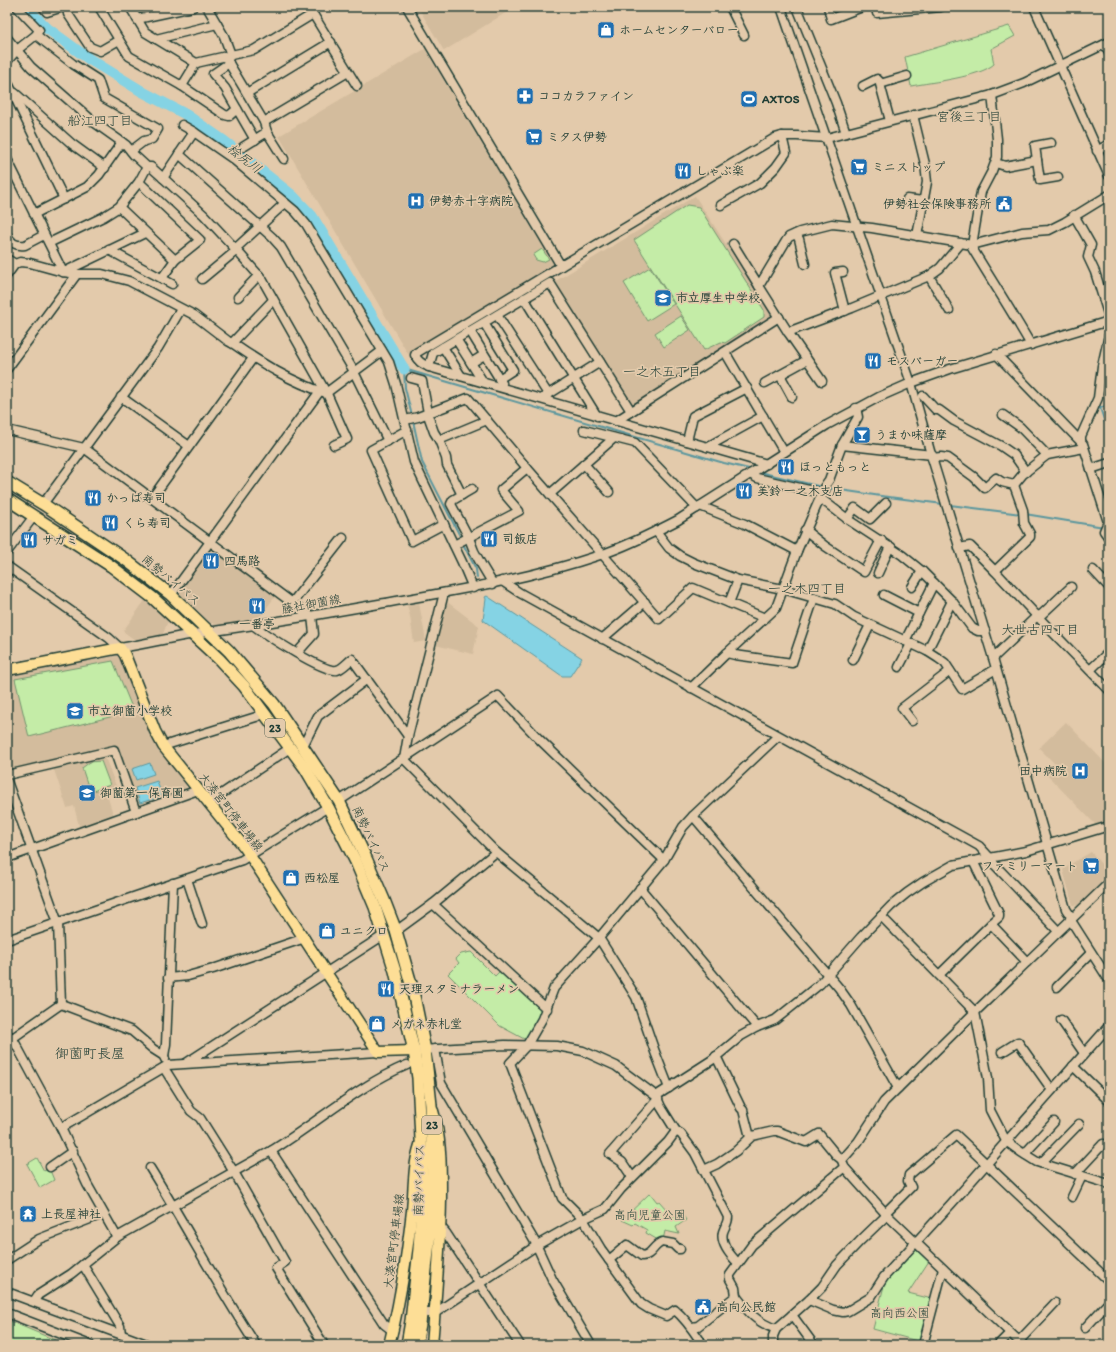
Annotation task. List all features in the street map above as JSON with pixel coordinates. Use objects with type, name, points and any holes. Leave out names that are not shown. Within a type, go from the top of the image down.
[{"type":"highway","name":"南勢バイパス","points":[[7,482],[43,504],[126,560],[171,595],[210,632],[229,651],[274,704],[339,801],[370,868],[396,931],[413,991],[425,1050],[431,1105],[433,1186],[431,1224],[420,1324],[416,1345]]},
{"type":"highway","name":"南勢バイパス","points":[[7,499],[111,566],[153,598],[193,634],[224,665],[244,686],[305,768],[328,807],[356,862],[375,908],[401,995],[425,1050],[418,1078],[422,1139],[423,1188],[419,1249],[407,1345]]},
{"type":"main road","points":[[7,670],[120,648]]},
{"type":"main road","name":"大湊宮町停車場線","points":[[120,648],[125,655],[155,731],[163,746],[250,856],[305,938],[378,1052]]},
{"type":"main road","points":[[378,1052],[425,1050]]},
{"type":"main road","points":[[431,1105],[438,1126],[440,1144],[441,1227],[431,1313],[432,1345]]},
{"type":"main road","name":"大湊宮町停車場線","points":[[387,1345],[390,1341],[401,1309],[403,1275],[412,1211],[416,1158],[422,1139]]},
{"type":"street","points":[[7,61],[17,50],[36,35],[39,30],[17,7]]},
{"type":"street","points":[[42,7],[47,12],[63,7]]},
{"type":"street","points":[[67,7],[68,14],[90,48],[100,51],[119,40]]},
{"type":"street","points":[[99,7],[129,56],[182,86],[225,115],[229,116],[237,109]]},
{"type":"street","points":[[130,7],[145,32],[196,63],[254,50],[314,10],[330,42],[357,86]]},
{"type":"street","points":[[137,19],[193,7]]},
{"type":"street","points":[[208,7],[224,36],[231,55]]},
{"type":"street","points":[[407,7],[561,266]]},
{"type":"street","points":[[730,7],[744,35]]},
{"type":"street","points":[[781,7],[912,383],[932,456],[1066,909],[1109,980]]},
{"type":"street","points":[[797,7],[846,132]]},
{"type":"street","points":[[828,7],[831,19],[862,7]]},
{"type":"street","points":[[876,7],[877,13],[915,8],[941,7]]},
{"type":"street","points":[[1034,7],[1109,176]]},
{"type":"street","points":[[156,39],[217,24]]},
{"type":"street","points":[[36,35],[73,64],[98,80],[104,98],[158,129],[152,139],[144,141],[131,151]]},
{"type":"street","points":[[7,38],[31,67],[79,110],[122,142],[147,167],[151,167],[204,215],[259,275],[347,439],[334,445]]},
{"type":"street","points":[[247,93],[330,42]]},
{"type":"street","points":[[764,465],[687,441],[461,376],[429,366],[418,361],[415,356],[416,353],[770,141],[782,136],[827,138],[992,95],[1017,86],[1107,43],[1109,53]]},
{"type":"street","points":[[231,55],[227,60],[264,122],[267,132],[284,159]]},
{"type":"street","points":[[182,86],[196,63]]},
{"type":"street","points":[[229,63],[213,74],[225,88],[255,140]]},
{"type":"street","points":[[264,122],[348,72]]},
{"type":"street","points":[[881,83],[907,76]]},
{"type":"street","points":[[863,86],[877,79],[881,83],[880,84],[890,121]]},
{"type":"street","points":[[7,81],[64,199]]},
{"type":"street","points":[[11,90],[72,144],[105,168]]},
{"type":"street","points":[[992,95],[997,139],[997,157],[996,163],[981,192],[972,248],[1010,308],[1031,345]]},
{"type":"street","points":[[913,115],[925,164],[927,182],[917,236]]},
{"type":"street","points":[[182,125],[233,159],[285,202],[306,224],[391,367],[407,420],[407,430],[414,462],[455,544],[473,588]]},
{"type":"street","points":[[163,178],[194,132]]},
{"type":"street","points":[[243,147],[267,132]]},
{"type":"street","points":[[722,205],[760,183],[776,167],[786,153],[782,136]]},
{"type":"street","points":[[34,214],[87,187],[105,168],[122,142]]},
{"type":"street","points":[[1051,143],[1035,146],[1040,180],[1058,177]]},
{"type":"street","points":[[1097,151],[1109,144]]},
{"type":"street","points":[[179,154],[272,236],[281,247],[354,372],[388,441]]},
{"type":"street","points":[[7,159],[63,272]]},
{"type":"street","points":[[996,163],[1005,166],[1037,160]]},
{"type":"street","points":[[48,243],[103,217],[119,207],[139,182],[147,167]]},
{"type":"street","points":[[139,182],[200,240],[175,260],[162,278]]},
{"type":"street","points":[[759,286],[789,236],[832,224],[858,226],[972,245],[1022,232],[1049,230],[1109,195]]},
{"type":"street","points":[[907,198],[923,201]]},
{"type":"street","points":[[202,279],[285,202]]},
{"type":"street","points":[[119,207],[175,260]]},
{"type":"street","points":[[1074,215],[1091,245],[1088,257],[1095,272],[1109,317]]},
{"type":"street","points":[[63,272],[145,233]]},
{"type":"street","points":[[796,234],[805,264]]},
{"type":"street","points":[[7,235],[11,243],[22,246],[44,235]]},
{"type":"street","points":[[788,332],[845,311],[929,276],[940,268],[961,243]]},
{"type":"street","points":[[733,244],[788,332],[822,381]]},
{"type":"street","points":[[109,250],[172,284]]},
{"type":"street","points":[[7,260],[15,264]]},
{"type":"street","points":[[7,275],[15,264],[20,262],[30,263],[63,272],[77,274],[102,274],[129,282],[194,315],[219,335],[253,358],[284,376],[323,392]]},
{"type":"street","points":[[835,273],[845,311]]},
{"type":"street","points":[[7,369],[77,274]]},
{"type":"street","points":[[238,297],[259,275]]},
{"type":"street","points":[[929,276],[949,310]]},
{"type":"street","points":[[429,366],[433,353],[550,283],[631,411]]},
{"type":"street","points":[[524,298],[597,416]]},
{"type":"street","points":[[232,343],[273,300]]},
{"type":"street","points":[[43,504],[158,348],[181,309]]},
{"type":"street","points":[[497,315],[548,394]]},
{"type":"street","points":[[616,421],[779,318]]},
{"type":"street","name":"藤社御薗線","points":[[120,648],[193,634],[311,616],[473,588],[603,554],[656,532],[678,520],[856,408],[912,383],[950,369],[996,354],[1109,322]]},
{"type":"street","points":[[484,323],[513,370],[499,378]]},
{"type":"street","points":[[470,331],[506,389]]},
{"type":"street","points":[[1107,528],[1105,511],[1082,445],[1081,436],[1098,398],[1102,366],[1109,335]]},
{"type":"street","points":[[456,339],[483,382]]},
{"type":"street","points":[[443,347],[461,376]]},
{"type":"street","points":[[171,595],[209,542],[323,392],[354,372],[382,351]]},
{"type":"street","points":[[725,352],[784,452]]},
{"type":"street","points":[[996,354],[1082,445]]},
{"type":"street","points":[[471,363],[484,355]]},
{"type":"street","points":[[152,498],[253,358]]},
{"type":"street","points":[[765,383],[807,360]]},
{"type":"street","points":[[540,399],[600,362]]},
{"type":"street","points":[[780,375],[792,397]]},
{"type":"street","points":[[411,378],[422,382],[434,432],[439,440],[447,465],[462,495]]},
{"type":"street","points":[[687,441],[693,416],[747,388]]},
{"type":"street","points":[[923,396],[936,410],[939,410],[954,421],[987,438],[1014,455],[1026,472]]},
{"type":"street","points":[[121,397],[189,446]]},
{"type":"street","points":[[407,420],[468,398],[659,619],[693,588],[765,618]]},
{"type":"street","points":[[691,688],[776,608],[797,551],[829,480],[842,446],[858,417],[856,408]]},
{"type":"street","points":[[1003,415],[1020,427],[1047,455]]},
{"type":"street","points":[[707,447],[763,416]]},
{"type":"street","points":[[439,440],[487,420]]},
{"type":"street","points":[[7,430],[84,448],[311,616],[314,634],[297,653]]},
{"type":"street","points":[[407,430],[371,450],[412,541],[444,524]]},
{"type":"street","points":[[584,430],[635,443],[698,507],[745,524],[797,551]]},
{"type":"street","points":[[550,494],[614,438]]},
{"type":"street","points":[[1014,485],[1026,472],[1047,455],[1082,445]]},
{"type":"street","points":[[842,446],[948,458],[974,477],[985,488],[996,478],[1002,482],[1014,485]]},
{"type":"street","points":[[584,464],[609,492]]},
{"type":"street","points":[[1091,469],[1109,464]]},
{"type":"street","points":[[455,544],[519,511],[501,490],[527,468]]},
{"type":"street","points":[[750,474],[757,478],[823,491],[847,518],[891,547],[922,571],[952,601],[972,628],[978,631],[985,631]]},
{"type":"street","points":[[995,572],[1030,537],[1024,519],[1023,510],[1014,485]]},
{"type":"street","points":[[472,490],[452,500],[451,504],[474,551],[493,584]]},
{"type":"street","points":[[847,518],[855,508],[870,519],[886,503]]},
{"type":"street","points":[[7,552],[34,516]]},
{"type":"street","points":[[806,530],[825,546],[864,572],[881,540]]},
{"type":"street","points":[[656,532],[669,548],[680,556],[694,563],[738,580],[784,589],[835,604],[854,617],[927,651],[942,660],[962,689],[996,669]]},
{"type":"street","points":[[292,603],[343,538]]},
{"type":"street","points":[[959,548],[970,546],[1109,690]]},
{"type":"street","points":[[878,573],[888,550],[891,547]]},
{"type":"street","points":[[7,566],[109,638],[120,648]]},
{"type":"street","points":[[1093,570],[1109,587]]},
{"type":"street","points":[[912,587],[922,571]]},
{"type":"street","points":[[729,603],[738,580]]},
{"type":"street","points":[[502,581],[520,593],[602,639],[979,846],[994,864],[1058,931]]},
{"type":"street","points":[[899,667],[919,613],[934,583]]},
{"type":"street","points":[[993,658],[1037,616],[1041,615],[1071,587]]},
{"type":"street","points":[[404,759],[408,736],[444,592]]},
{"type":"street","points":[[884,595],[919,613]]},
{"type":"street","points":[[727,653],[792,663],[814,598]]},
{"type":"street","points":[[927,651],[952,601]]},
{"type":"street","points":[[602,639],[645,602]]},
{"type":"street","points":[[253,625],[269,638],[315,664],[334,670],[339,670],[352,659],[408,736]]},
{"type":"street","points":[[853,660],[870,625]]},
{"type":"street","points":[[1090,670],[1109,652]]},
{"type":"street","points":[[912,720],[902,708],[950,671]]},
{"type":"street","points":[[303,746],[318,716],[367,679]]},
{"type":"street","points":[[339,801],[498,696],[538,738],[664,860]]},
{"type":"street","points":[[163,746],[265,713]]},
{"type":"street","points":[[710,1345],[704,1345],[695,1334],[692,1327],[675,1310],[666,1316],[641,1304],[601,1249],[583,1219],[562,1198],[510,1063],[527,1045],[547,1009],[554,988],[599,938],[664,860],[683,827],[692,816],[778,736]]},
{"type":"street","points":[[208,803],[290,748]]},
{"type":"street","points":[[7,775],[114,750],[136,812]]},
{"type":"street","points":[[404,759],[496,852],[599,938],[636,997],[669,1088]]},
{"type":"street","points":[[7,781],[58,923],[61,1004]]},
{"type":"street","points":[[7,858],[198,790]]},
{"type":"street","points":[[7,940],[242,860],[328,807]]},
{"type":"street","points":[[692,816],[839,988],[898,1088]]},
{"type":"street","points":[[632,1177],[622,1162],[610,1154],[657,1098],[716,1056],[741,1036],[757,1027],[775,1020],[820,984],[861,936],[907,893],[953,865],[1026,851],[1109,826]]},
{"type":"street","points":[[396,931],[433,904],[496,852]]},
{"type":"street","points":[[939,975],[999,917],[999,914],[973,860]]},
{"type":"street","points":[[187,879],[202,924]]},
{"type":"street","points":[[173,883],[166,1044],[164,1056],[166,1067],[191,1111],[200,1118],[234,1172],[285,1262],[276,1268],[324,1345]]},
{"type":"street","points":[[776,1329],[758,1320],[748,1312],[736,1296],[735,1288],[730,1279],[730,1275],[738,1263],[752,1245],[843,1163],[884,1102],[975,1012],[1025,959],[1056,934],[1109,883]]},
{"type":"street","points":[[640,888],[757,1027]]},
{"type":"street","points":[[433,904],[547,1009]]},
{"type":"street","points":[[881,916],[975,1012],[988,1078],[990,1110],[1006,1141],[1026,1155],[1041,1163],[1109,1184]]},
{"type":"street","points":[[991,924],[1025,959]]},
{"type":"street","points":[[186,1064],[384,935]]},
{"type":"street","points":[[168,978],[188,976],[207,971],[305,938]]},
{"type":"street","points":[[1057,987],[1091,952]]},
{"type":"street","points":[[61,1004],[9,1038],[61,1128],[87,1184],[116,1237]]},
{"type":"street","points":[[61,1004],[132,1031],[152,1049],[164,1056]]},
{"type":"street","points":[[1061,1020],[1084,1053]]},
{"type":"street","points":[[809,1300],[839,1312],[843,1312],[848,1311],[871,1297],[884,1278],[1109,1026]]},
{"type":"street","points":[[1002,1052],[1018,1042],[1052,1090]]},
{"type":"street","points":[[591,1345],[552,1279],[535,1242],[441,1083],[425,1050],[527,1045],[557,1046],[583,1052],[616,1066],[657,1098],[676,1131],[682,1134],[695,1153],[728,1217],[728,1223],[723,1232],[723,1239],[725,1246],[738,1263]]},
{"type":"street","points":[[61,1128],[166,1067],[186,1064],[378,1052]]},
{"type":"street","points":[[716,1056],[743,1110],[750,1137]]},
{"type":"street","points":[[34,1301],[38,1295],[83,1265],[116,1237],[271,1151],[294,1137],[357,1092],[407,1065]]},
{"type":"street","points":[[1073,1066],[1109,1101]]},
{"type":"street","points":[[1026,1155],[1028,1150],[1054,1122]]},
{"type":"street","points":[[1041,1163],[1078,1124]]},
{"type":"street","points":[[431,1313],[537,1246],[583,1219],[603,1211],[621,1189],[668,1142],[676,1131]]},
{"type":"street","points":[[704,1170],[717,1164],[736,1151],[750,1137],[777,1131],[806,1142],[819,1134],[886,1214],[1021,1343],[1055,1304]]},
{"type":"street","points":[[773,1345],[773,1336],[776,1329],[822,1287],[837,1265],[912,1187],[908,1181],[909,1175],[956,1135],[1108,1278]]},
{"type":"street","points":[[1072,1197],[1078,1175],[1103,1144]]},
{"type":"street","points":[[50,1167],[73,1151]]},
{"type":"street","points":[[271,1151],[384,1324],[393,1331]]},
{"type":"street","points":[[150,1168],[174,1206],[230,1306],[256,1345]]},
{"type":"street","points":[[8,1257],[40,1239],[103,1214]]},
{"type":"street","points":[[441,1227],[480,1283],[520,1345]]},
{"type":"street","points":[[609,1260],[627,1245],[642,1256],[649,1254],[657,1244],[662,1242],[673,1244],[680,1249]]},
{"type":"street","points":[[83,1265],[120,1326],[121,1334]]},
{"type":"street","points":[[923,1345],[944,1270]]},
{"type":"street","points":[[7,1292],[149,1345]]},
{"type":"street","points":[[692,1327],[698,1326],[736,1296]]},
{"type":"street","points":[[1084,1328],[1109,1302]]},
{"type":"street","points":[[7,1313],[90,1345]]},
{"type":"street","points":[[792,1315],[814,1345]]},
{"type":"street","points":[[998,1345],[1010,1333]]},
{"type":"shaded area","points":[[418,7],[515,7],[444,51]]},
{"type":"shaded area","name":"伊勢赤十字病院","points":[[425,49],[554,265],[408,354],[279,136]]},
{"type":"shaded area","name":"市立厚生中学校","points":[[695,196],[771,314],[769,321],[633,408],[554,282]]},
{"type":"shaded area","points":[[210,545],[277,594],[259,618],[219,626],[209,622],[178,591]]},
{"type":"shaded area","points":[[442,598],[479,626],[473,654],[431,644]]},
{"type":"shaded area","points":[[146,599],[169,619],[163,634],[136,641],[123,631]]},
{"type":"shaded area","points":[[419,603],[426,641],[414,643],[407,605]]},
{"type":"shaded area","name":"市立御薗小学校","points":[[117,656],[122,659],[159,748],[186,785],[185,792],[139,808],[137,806],[117,747],[7,773],[7,675]]},
{"type":"shaded area","name":"田中病院","points":[[1066,722],[1109,767],[1109,822],[1097,826],[1047,775],[1057,766],[1039,748]]},
{"type":"shaded area","name":"御薗第一保育園","points":[[104,755],[118,791],[107,795],[114,817],[80,830],[74,806],[67,808],[53,767]]},
{"type":"shaded area","points":[[1091,852],[1109,873],[1109,880],[1081,906],[1073,905],[1063,870]]},
{"type":"green space","points":[[1009,26],[1015,36],[991,49],[994,64],[987,69],[967,76],[911,86],[905,57]]},
{"type":"green space","points":[[687,205],[699,207],[764,310],[764,317],[725,343],[721,342],[704,350],[634,240]]},
{"type":"green space","points":[[542,249],[549,259],[543,262],[536,260],[533,255]]},
{"type":"green space","points":[[650,267],[674,304],[647,321],[624,283]]},
{"type":"green space","points":[[681,316],[690,330],[664,347],[655,333]]},
{"type":"green space","points":[[113,661],[131,705],[126,713],[29,737],[15,679]]},
{"type":"green space","points":[[101,761],[110,785],[90,792],[82,768],[90,762]]},
{"type":"green space","points":[[471,952],[495,976],[501,970],[543,1008],[543,1012],[526,1040],[500,1026],[448,974],[459,963],[456,959],[461,954]]},
{"type":"green space","points":[[37,1158],[44,1171],[49,1168],[54,1180],[40,1188],[27,1164]]},
{"type":"green space","name":"高向児童公園","points":[[650,1193],[673,1217],[680,1211],[686,1220],[676,1227],[679,1234],[665,1231],[663,1240],[658,1240],[646,1233],[647,1230],[635,1223],[633,1225],[622,1220]]},
{"type":"green space","name":"高向西公園","points":[[915,1249],[929,1261],[908,1293],[932,1299],[921,1342],[873,1329],[886,1278]]},
{"type":"green space","points":[[7,1320],[67,1345],[7,1345]]},
{"type":"water","points":[[487,596],[582,658],[570,676],[562,676],[483,620],[485,597]]},
{"type":"water","points":[[150,763],[154,774],[136,780],[132,769]]},
{"type":"water","points":[[157,781],[162,796],[140,803],[135,788]]},
{"type":"waterway","name":"桧尻川","points":[[25,7],[48,29],[89,59],[143,92],[185,114],[224,141],[293,196],[312,216],[404,369]]},
{"type":"waterway","points":[[412,416],[405,388],[404,369],[724,463],[753,470]]},
{"type":"waterway","points":[[1109,405],[1100,408],[1109,434]]},
{"type":"waterway","points":[[413,421],[422,462],[461,538]]},
{"type":"waterway","points":[[759,472],[822,487]]},
{"type":"waterway","points":[[827,488],[943,504]]},
{"type":"waterway","points":[[950,505],[1021,514]]},
{"type":"waterway","points":[[1025,514],[1104,527]]},
{"type":"waterway","points":[[462,542],[476,569],[477,578]]},
{"type":"place","name":"ホームセンターバロー","points":[[606,30]]},
{"type":"place","name":"ココカラファイン","points":[[525,96]]},
{"type":"place","name":"AXTOS","points":[[749,99]]},
{"type":"place","name":"ミタス伊勢","points":[[534,137]]},
{"type":"place","name":"ミニストップ","points":[[859,167]]},
{"type":"place","name":"しゃぶ楽","points":[[683,171]]},
{"type":"place","name":"伊勢赤十字病院","points":[[416,201]]},
{"type":"place","name":"伊勢社会保険事務所","points":[[1004,204]]},
{"type":"place","name":"市立厚生中学校","points":[[663,298]]},
{"type":"place","name":"モスバーガー","points":[[873,361]]},
{"type":"place","name":"うまか味薩摩","points":[[862,435]]},
{"type":"place","name":"ほっともっと","points":[[786,467]]},
{"type":"place","name":"美鈴 一之木支店","points":[[744,491]]},
{"type":"place","name":"かっぱ寿司","points":[[93,498]]},
{"type":"place","name":"くら寿司","points":[[110,523]]},
{"type":"place","name":"司飯店","points":[[489,539]]},
{"type":"place","name":"サガミ","points":[[29,540]]},
{"type":"place","name":"四馬路","points":[[211,561]]},
{"type":"place","name":"一番亭","points":[[257,606]]},
{"type":"place","name":"市立御薗小学校","points":[[75,711]]},
{"type":"place","name":"田中病院","points":[[1080,771]]},
{"type":"place","name":"御薗第一保育園","points":[[87,793]]},
{"type":"place","name":"ファミリーマート","points":[[1091,866]]},
{"type":"place","name":"西松屋","points":[[291,878]]},
{"type":"place","name":"ユニクロ","points":[[327,931]]},
{"type":"place","name":"天理スタミナラーメン","points":[[386,989]]},
{"type":"place","name":"メガネ赤札堂","points":[[377,1024]]},
{"type":"place","name":"上長屋神社","points":[[28,1214]]},
{"type":"place","name":"高向公民館","points":[[703,1307]]},
{"type":"district","name":"宮後三丁目","points":[[969,116]]},
{"type":"district","name":"船江四丁目","points":[[100,120]]},
{"type":"district","name":"一之木五丁目","points":[[662,371]]},
{"type":"district","name":"一之木四丁目","points":[[807,588]]},
{"type":"district","name":"大世古四丁目","points":[[1040,629]]},
{"type":"district","name":"御薗町長屋","points":[[90,1053]]}]
